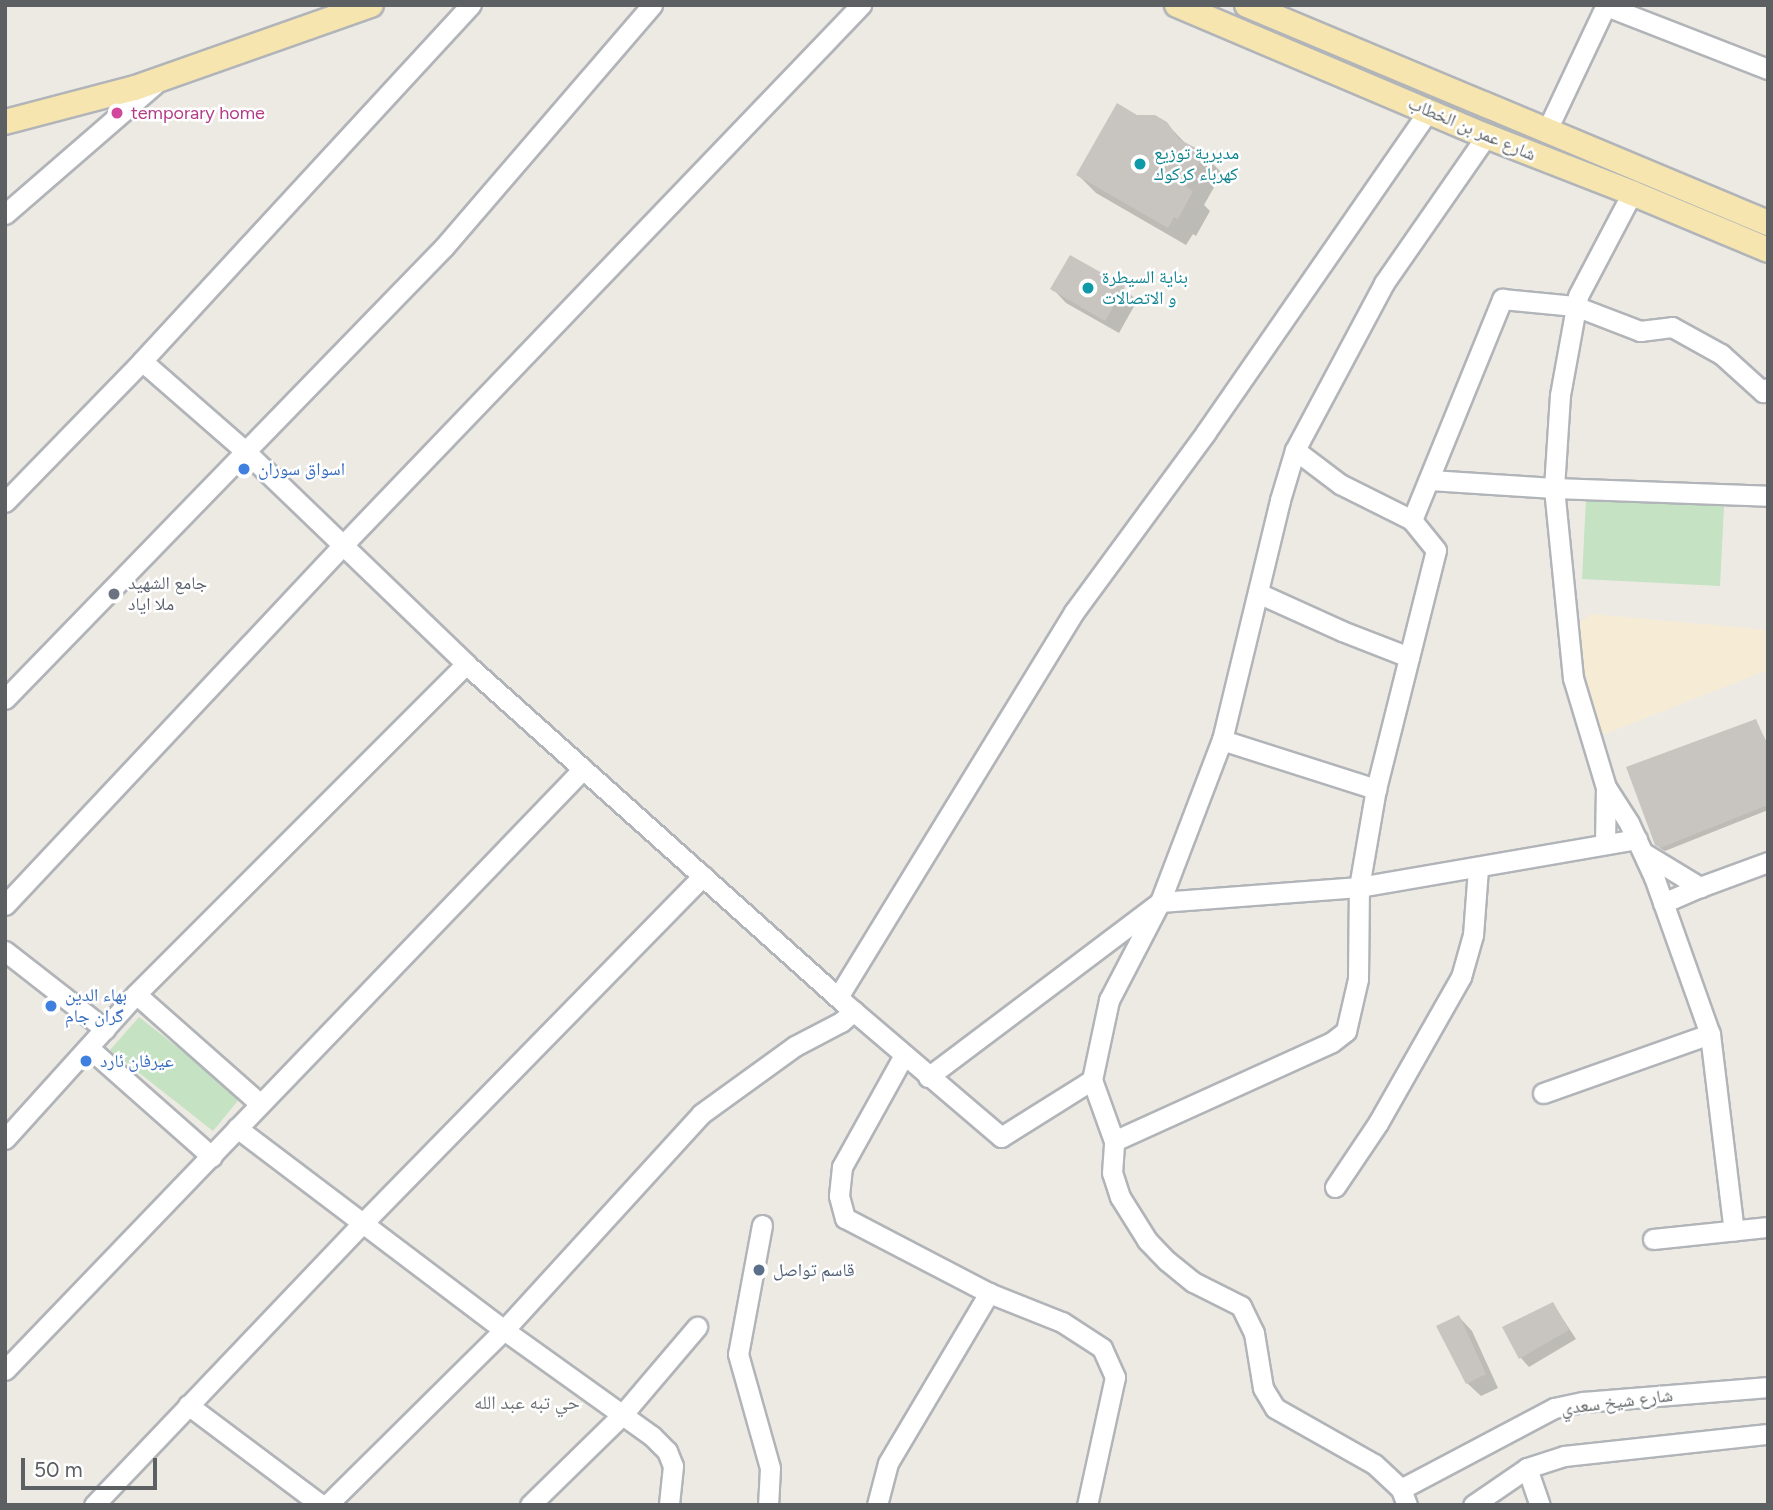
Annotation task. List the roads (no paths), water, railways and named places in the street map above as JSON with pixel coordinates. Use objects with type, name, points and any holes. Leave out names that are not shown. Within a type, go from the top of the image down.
[{"type":"main road","points":[[5,105],[126,75],[327,5]]},
{"type":"main road","points":[[5,122],[82,104],[370,5]]},
{"type":"main road","name":"شارع عمر بن الخطاب","points":[[1177,5],[1486,136],[1768,250]]},
{"type":"main road","name":"شارع عمر بن الخطاب","points":[[1247,5],[1768,223]]},
{"type":"street","points":[[5,502],[142,361],[471,5]]},
{"type":"street","points":[[5,699],[444,247],[652,5]]},
{"type":"street","points":[[5,905],[342,547],[861,5]]},
{"type":"street","points":[[1546,132],[1606,6],[1768,69]]},
{"type":"street","points":[[5,214],[164,75]]},
{"type":"street","points":[[838,997],[1074,612],[1206,432],[1428,111]]},
{"type":"street","points":[[1404,1497],[1374,1464],[1275,1408],[1262,1388],[1250,1319],[1241,1306],[1193,1282],[1147,1240],[1120,1197],[1112,1173],[1114,1141],[1092,1080],[1109,1000],[1160,902],[1222,740],[1295,450],[1384,283],[1486,136]]},
{"type":"street","points":[[1632,193],[1577,296],[1560,395],[1554,488],[1573,678],[1606,787],[1640,846],[1710,1034],[1734,1231]]},
{"type":"street","points":[[1412,520],[1502,299],[1575,306],[1640,331],[1672,327],[1721,354],[1763,392],[1768,388]]},
{"type":"street","points":[[142,361],[245,451],[466,664],[928,1077],[1001,1137],[1092,1080]]},
{"type":"street","points":[[1114,1141],[1332,1042],[1346,1031],[1358,979],[1359,887],[1376,789],[1436,550],[1412,520],[1340,484],[1295,450]]},
{"type":"street","points":[[1430,480],[1554,488],[1768,496]]},
{"type":"street","points":[[1258,593],[1342,631],[1409,657]]},
{"type":"street","points":[[5,1139],[136,994],[466,664]]},
{"type":"street","points":[[1222,740],[1376,789]]},
{"type":"street","points":[[5,1370],[583,769]]},
{"type":"street","points":[[1605,845],[1606,787]]},
{"type":"street","points":[[928,1077],[1160,902],[1359,887],[1605,845],[1640,846],[1700,887]]},
{"type":"street","points":[[1663,903],[1768,862]]},
{"type":"street","points":[[1335,1187],[1378,1124],[1461,977],[1473,934],[1478,868]]},
{"type":"street","points":[[94,1505],[363,1223],[703,876]]},
{"type":"street","points":[[5,951],[106,1029]]},
{"type":"street","points":[[136,994],[259,1103]]},
{"type":"street","points":[[327,1505],[504,1330],[701,1114],[795,1046],[841,1022],[854,1011]]},
{"type":"street","points":[[1543,1093],[1710,1034]]},
{"type":"street","points":[[89,1048],[212,1157]]},
{"type":"street","points":[[904,1055],[842,1167],[839,1196],[845,1218],[989,1293],[1062,1322],[1101,1348],[1115,1377],[1087,1505]]},
{"type":"street","points":[[237,1128],[667,1451],[673,1465],[669,1505]]},
{"type":"street","points":[[762,1225],[738,1354],[770,1468],[768,1505]]},
{"type":"street","points":[[1653,1239],[1768,1227]]},
{"type":"street","points":[[877,1505],[888,1463],[989,1293]]},
{"type":"street","points":[[530,1505],[622,1415],[697,1327]]},
{"type":"street","name":"شارع شيخ سعدي","points":[[1404,1497],[1555,1408],[1583,1402],[1768,1387]]},
{"type":"street","points":[[188,1405],[321,1505]]},
{"type":"street","points":[[1473,1505],[1527,1468],[1564,1455],[1768,1434]]},
{"type":"street","points":[[1527,1468],[1540,1505]]},
{"type":"place","name":"temporary home","points":[[117,113]]},
{"type":"place","name":"مديرية توزيع كهرباء كركوك","points":[[1140,164]]},
{"type":"place","name":"بناية السيطرة و الاتصالات","points":[[1088,288]]},
{"type":"place","name":"اسواق سوران","points":[[244,469]]},
{"type":"place","name":"جامع الشهيد ملا اياد","points":[[114,594]]},
{"type":"place","name":"بهاء الدين گران جام","points":[[51,1006]]},
{"type":"place","name":"عیرفان ئارد","points":[[86,1061]]},
{"type":"place","name":"قاسم تواصل","points":[[759,1270]]},
{"type":"district","name":"حي تبه عبد الله","points":[[527,1403]]}]
